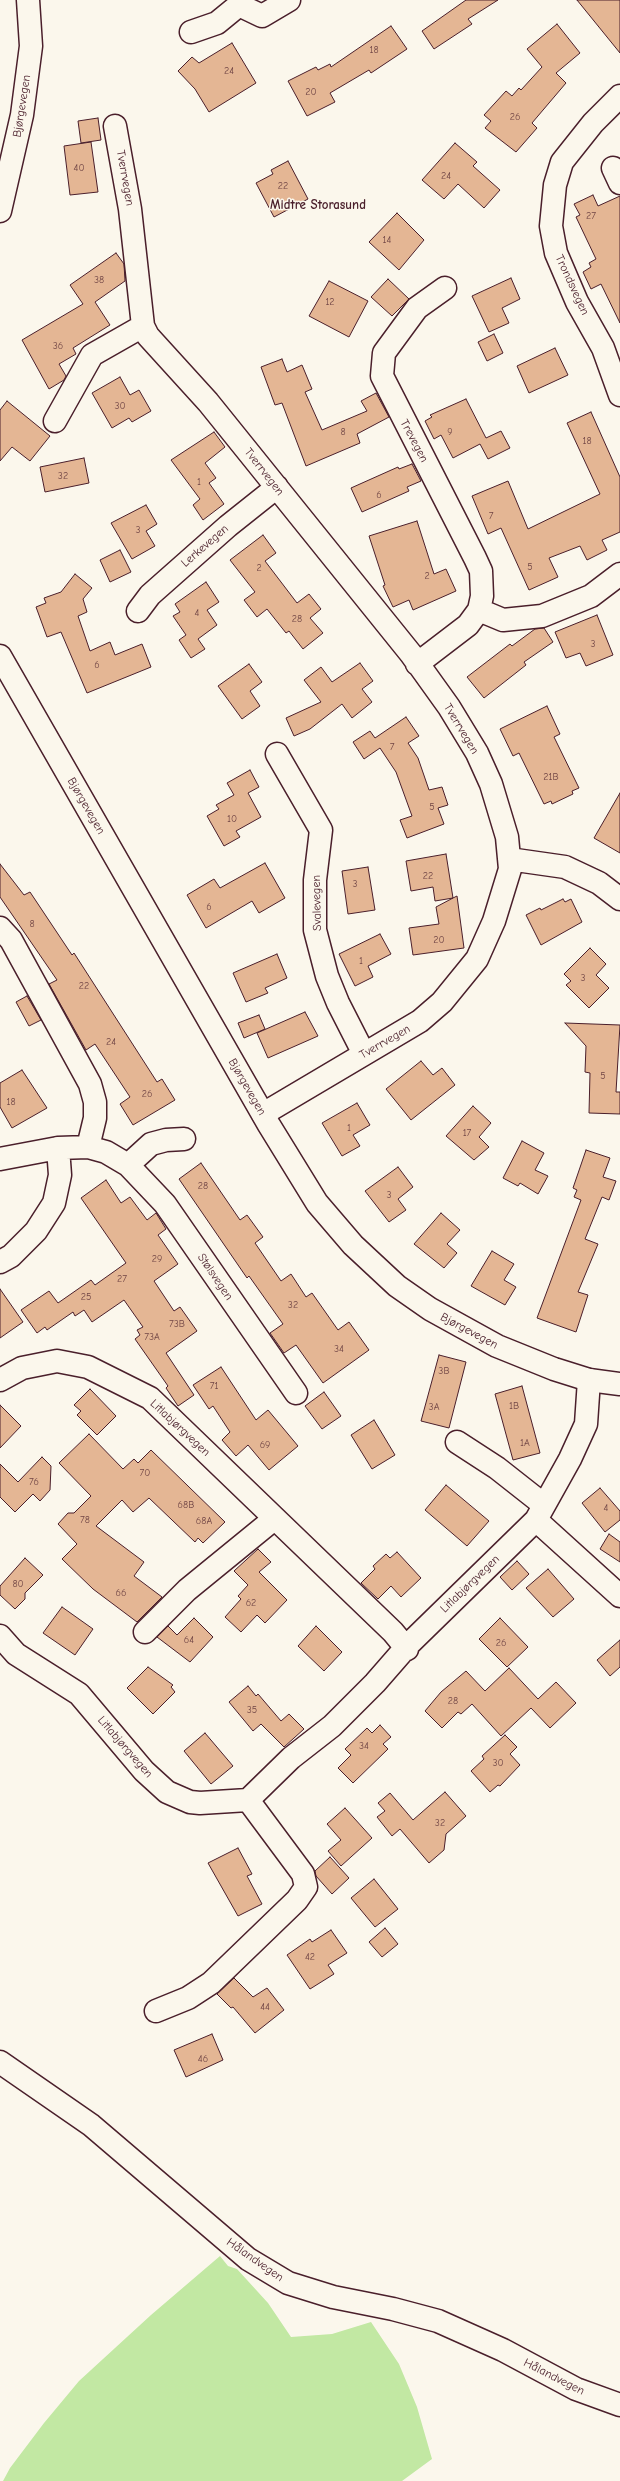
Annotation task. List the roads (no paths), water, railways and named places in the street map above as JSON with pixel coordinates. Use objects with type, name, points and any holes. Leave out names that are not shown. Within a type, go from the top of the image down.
[{"type":"street","name":"Bjørgevegen","points":[[0,211],[23,107],[31,46],[28,0]]},
{"type":"street","points":[[191,32],[217,23],[239,5],[262,16],[289,0]]},
{"type":"street","name":"Trondsvegen","points":[[620,96],[593,123],[562,162],[555,185],[551,226],[556,253],[578,302],[616,371],[620,394]]},
{"type":"street","name":"Tverrvegen","points":[[115,126],[131,217],[143,326],[148,336],[208,402],[277,487],[417,664],[449,707],[477,753],[491,784],[507,837],[510,869],[494,921],[477,959],[442,1002],[420,1021],[263,1114]]},
{"type":"street","name":"Trevegen","points":[[445,288],[417,308],[384,353],[382,376],[475,558],[480,571],[482,583],[479,610]]},
{"type":"street","points":[[55,421],[92,355],[143,326]]},
{"type":"street","name":"Lerkevegen","points":[[138,611],[150,595],[228,526],[277,487]]},
{"type":"street","points":[[417,664],[457,636],[468,625],[479,610],[503,620],[517,620],[542,616],[591,596],[620,574]]},
{"type":"street","name":"Bjørgevegen","points":[[2,664],[290,1162],[317,1203],[353,1245],[397,1286],[430,1309],[497,1346],[590,1380],[620,1384]]},
{"type":"street","name":"Svalevegen","points":[[277,754],[321,830],[315,880],[315,930],[327,976],[364,1054]]},
{"type":"street","points":[[509,859],[564,867],[599,883],[620,899]]},
{"type":"street","points":[[0,928],[11,940],[93,1093],[95,1118],[88,1147]]},
{"type":"street","points":[[128,1165],[151,1144],[166,1140],[184,1139]]},
{"type":"street","name":"Stølsvegen","points":[[0,1159],[58,1148],[88,1147],[106,1152],[128,1165],[165,1204],[296,1394]]},
{"type":"street","points":[[0,1262],[12,1256],[36,1230],[54,1203],[60,1175],[58,1148]]},
{"type":"street","name":"Litlabjørgvegen","points":[[0,1380],[22,1368],[58,1361],[88,1367],[150,1398],[274,1520],[392,1632],[407,1649]]},
{"type":"street","name":"Litlabjørgvegen","points":[[0,1636],[16,1654],[79,1694],[144,1771],[167,1792],[190,1802],[200,1803],[248,1800],[291,1758],[332,1726],[407,1649],[409,1644],[540,1512],[570,1459],[586,1424],[590,1380]]},
{"type":"street","points":[[457,1442],[497,1468],[620,1596]]},
{"type":"street","points":[[145,1632],[187,1590],[274,1520]]},
{"type":"street","points":[[156,2011],[188,1998],[211,1983],[297,1900],[306,1887],[303,1874],[248,1800]]},
{"type":"street","name":"Hålandvegen","points":[[0,2062],[113,2142],[248,2258],[288,2283],[333,2297],[394,2309],[438,2321],[503,2350],[576,2389],[620,2405]]},
{"type":"district","name":"Midtre Storasund","points":[[318,205]]}]
